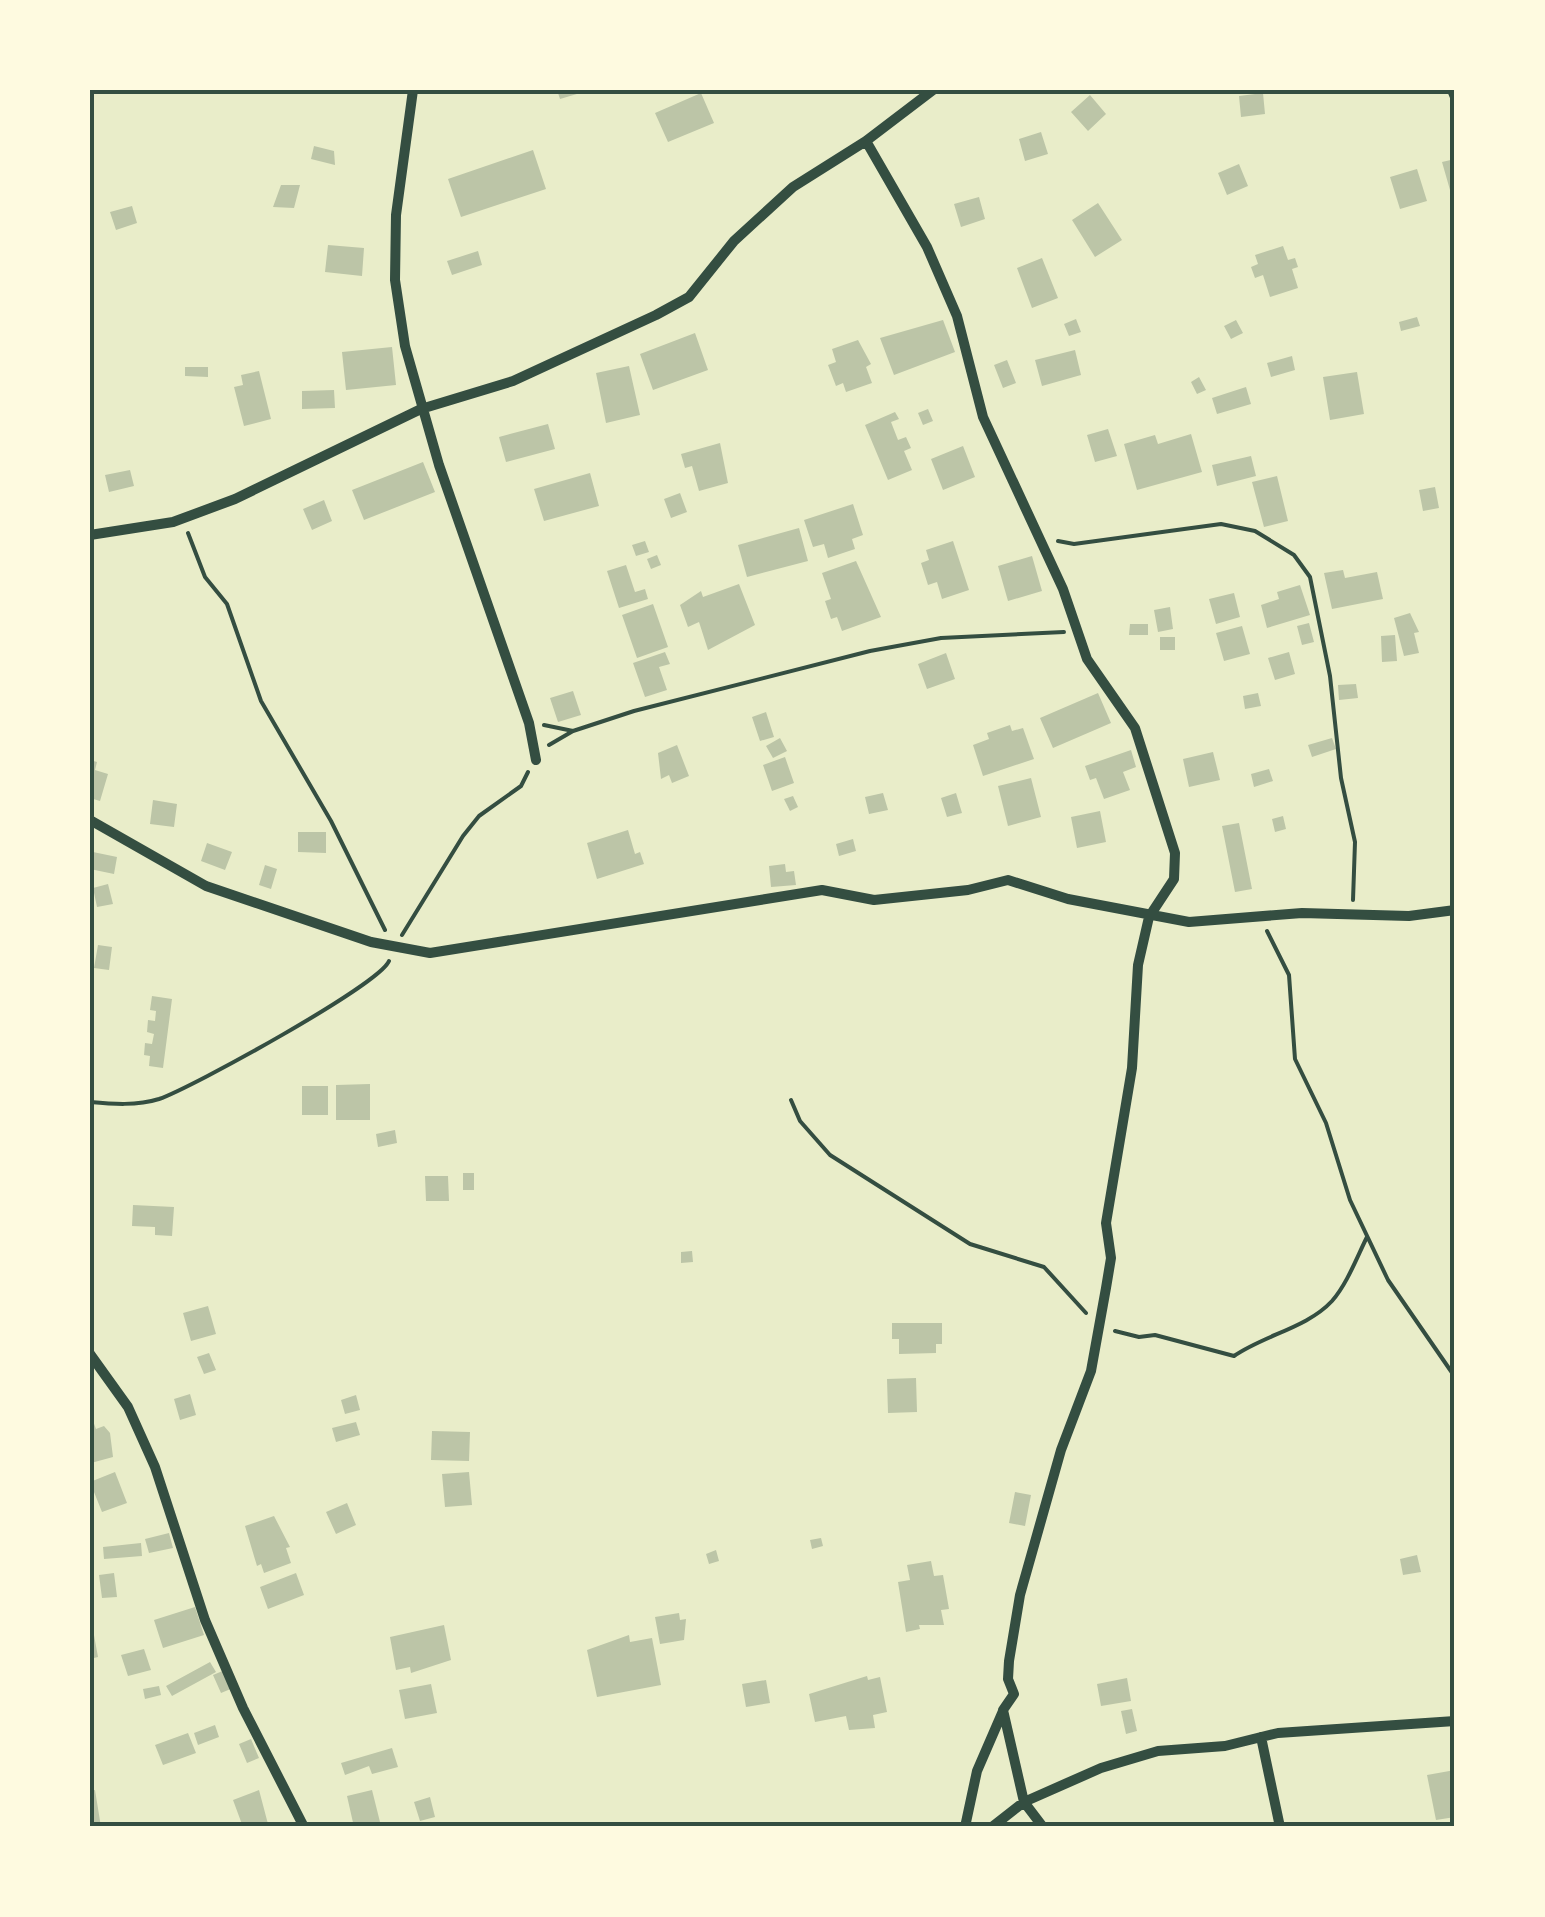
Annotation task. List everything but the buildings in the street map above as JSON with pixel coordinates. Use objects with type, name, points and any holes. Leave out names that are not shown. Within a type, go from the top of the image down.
[{"type":"street","points":[[413,90],[396,215],[395,280],[405,346],[422,409],[529,723],[536,760]]},
{"type":"street","points":[[90,535],[184,518],[235,499],[422,409],[513,381],[582,352],[689,296],[734,241],[774,203],[933,90]]},
{"type":"street","points":[[866,141],[927,246],[957,316],[983,417],[1063,589],[1076,632],[1095,672],[1134,728],[1175,854],[1174,879],[1148,917],[1138,965],[1132,1068],[1106,1223],[1111,1258],[1091,1371],[1060,1450],[1020,1595],[1009,1661],[1008,1679],[1014,1694],[977,1770],[965,1827]]},
{"type":"street","points":[[90,820],[206,886],[396,946],[430,952],[472,949],[822,890],[874,900],[968,890],[1008,880],[1068,899],[1189,922],[1352,913],[1409,916],[1455,910]]},
{"type":"street","points":[[90,1354],[135,1422],[155,1467],[204,1620],[243,1708],[304,1827]]},
{"type":"street","points":[[1003,1710],[1024,1802],[1043,1827]]},
{"type":"street","points":[[992,1827],[1024,1802],[1101,1768],[1158,1751],[1226,1746],[1261,1737],[1455,1721]]},
{"type":"street","points":[[1261,1737],[1280,1827]]},
{"type":"path","points":[[184,518],[205,577],[227,604],[261,701],[396,946]]},
{"type":"path","points":[[1038,537],[1074,544],[1221,524],[1255,531],[1294,555],[1310,576],[1330,676],[1341,778],[1355,842],[1352,913]]},
{"type":"path","points":[[90,1102],[117,1105],[159,1099],[282,1037],[386,969],[396,946],[478,816],[521,786],[544,748],[573,731],[634,711],[941,638],[1076,632]]},
{"type":"path","points":[[1261,917],[1289,974],[1295,1059],[1326,1123],[1350,1200],[1397,1294],[1455,1377]]},
{"type":"path","points":[[791,1100],[800,1121],[830,1155],[970,1244],[1044,1266],[1100,1323],[1139,1337],[1155,1335],[1234,1356],[1332,1301],[1367,1237]]}]
